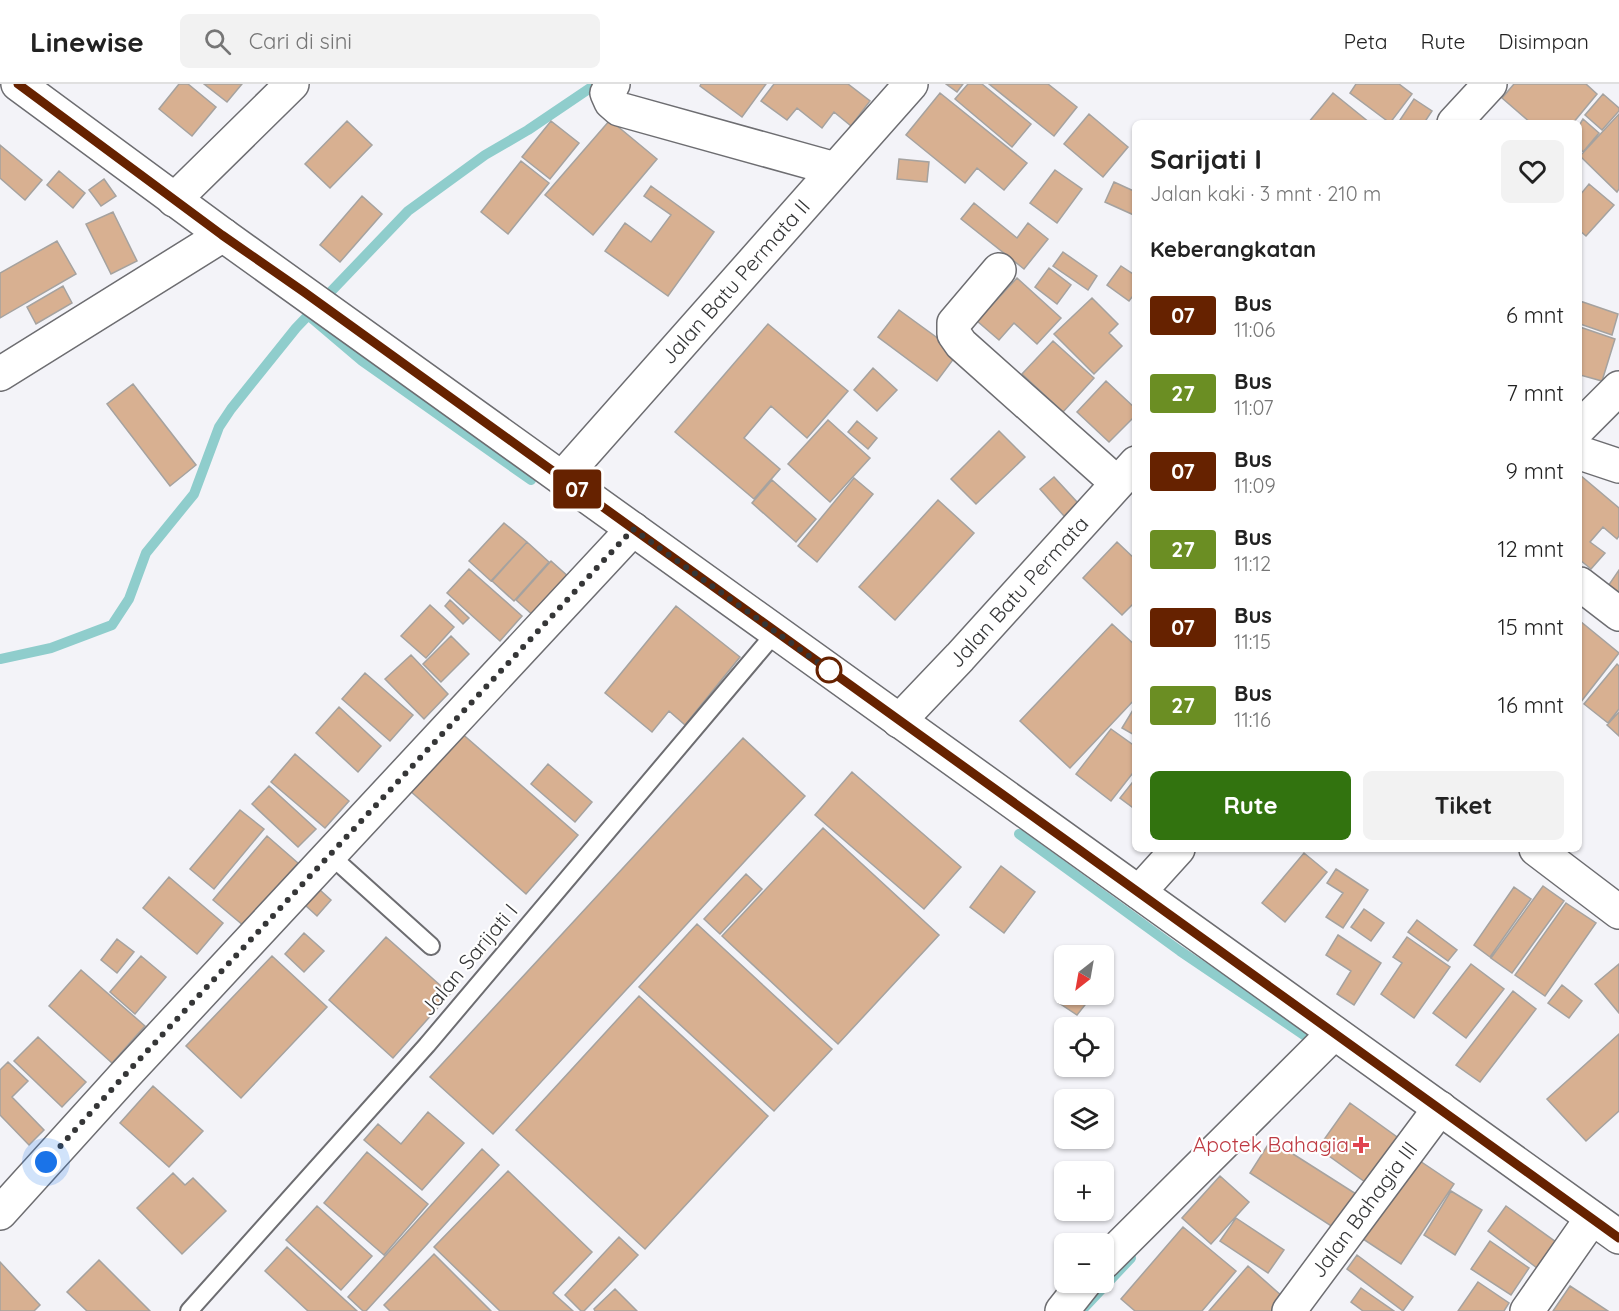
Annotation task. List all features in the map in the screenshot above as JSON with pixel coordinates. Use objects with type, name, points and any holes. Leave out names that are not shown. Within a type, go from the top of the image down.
[{"type":"street","points":[[18,84],[222,235],[1619,1238]]},
{"type":"street","points":[[174,200],[292,84]]},
{"type":"street","points":[[613,84],[607,93],[610,102],[619,109],[835,169]]},
{"type":"street","name":"Jalan Batu Permata II","points":[[562,478],[911,84]]},
{"type":"street","points":[[1457,120],[1490,84]]},
{"type":"street","points":[[0,374],[222,235]]},
{"type":"street","points":[[999,270],[954,323],[954,334],[961,344],[1126,473]]},
{"type":"street","points":[[1584,417],[1619,388]]},
{"type":"street","points":[[1582,454],[1619,466]]},
{"type":"street","name":"Jalan Batu Permata","points":[[899,721],[1126,473]]},
{"type":"street","points":[[0,1213],[124,1076],[633,529]]},
{"type":"street","points":[[1582,586],[1619,614]]},
{"type":"street","points":[[1139,892],[1175,852]]},
{"type":"street","points":[[1540,852],[1619,912]]},
{"type":"street","points":[[1114,1252],[1334,1033]]},
{"type":"street","name":"Jalan Bahagia III","points":[[1289,1311],[1440,1108]]},
{"type":"street","points":[[1527,1311],[1592,1218]]},
{"type":"street","points":[[1062,1311],[1076,1293]]},
{"type":"lane","name":"Jalan Sarijati I","points":[[189,1311],[428,1045],[776,632]]},
{"type":"lane","points":[[330,855],[431,946]]},
{"type":"building","points":[[179,84],[188,84],[216,107],[192,136],[159,109]]},
{"type":"building","points":[[204,84],[242,84],[227,102]]},
{"type":"building","points":[[701,84],[766,84],[742,117],[700,86]]},
{"type":"building","points":[[774,84],[848,84],[870,101],[851,126],[834,112],[822,128],[797,108],[787,120],[761,101]]},
{"type":"building","points":[[946,84],[963,84],[957,92]]},
{"type":"building","points":[[968,84],[982,84],[1031,124],[1012,147],[955,99]]},
{"type":"building","points":[[989,84],[1048,84],[1077,107],[1054,136]]},
{"type":"building","points":[[1356,84],[1399,84],[1412,94],[1392,120],[1386,120],[1350,93]]},
{"type":"building","points":[[1514,84],[1586,84],[1597,94],[1575,120],[1528,120],[1502,98]]},
{"type":"building","points":[[940,93],[1027,163],[1004,190],[977,168],[965,183],[906,135]]},
{"type":"building","points":[[1333,93],[1366,120],[1310,120]]},
{"type":"building","points":[[1603,94],[1619,108],[1619,111],[1602,130],[1585,115]]},
{"type":"building","points":[[1414,99],[1432,111],[1426,120],[1400,120]]},
{"type":"building","points":[[1089,114],[1128,147],[1103,177],[1064,144]]},
{"type":"building","points":[[1619,114],[1619,189],[1617,192],[1582,158],[1582,154]]},
{"type":"building","points":[[1583,119],[1599,133],[1583,152],[1582,151]]},
{"type":"building","points":[[610,120],[657,159],[593,235],[545,195]]},
{"type":"building","points":[[347,121],[372,145],[330,188],[305,164]]},
{"type":"building","points":[[551,121],[579,143],[550,179],[522,157]]},
{"type":"building","points":[[0,145],[42,180],[25,200],[0,178]]},
{"type":"building","points":[[899,159],[929,162],[927,182],[897,179]]},
{"type":"building","points":[[521,161],[549,183],[508,234],[481,212]]},
{"type":"building","points":[[1055,170],[1082,189],[1057,223],[1030,203]]},
{"type":"building","points":[[59,171],[85,193],[73,208],[47,185]]},
{"type":"building","points":[[104,179],[116,196],[101,206],[89,190]]},
{"type":"building","points":[[1114,182],[1132,190],[1132,214],[1105,202]]},
{"type":"building","points":[[1589,184],[1614,205],[1586,236],[1582,233],[1582,193]]},
{"type":"building","points":[[651,186],[714,232],[668,296],[605,251],[625,223],[651,242],[671,215],[644,196]]},
{"type":"building","points":[[362,196],[382,214],[340,262],[320,245]]},
{"type":"building","points":[[974,203],[1017,238],[1028,223],[1048,239],[1024,269],[961,219]]},
{"type":"building","points":[[113,212],[137,261],[111,274],[86,224]]},
{"type":"building","points":[[57,241],[76,274],[0,318],[0,273]]},
{"type":"building","points":[[1063,252],[1097,276],[1088,290],[1053,266]]},
{"type":"building","points":[[1121,266],[1132,273],[1132,297],[1129,301],[1107,285]]},
{"type":"building","points":[[1049,268],[1071,285],[1057,304],[1035,287]]},
{"type":"building","points":[[1017,278],[1061,318],[1037,344],[1014,323],[999,340],[977,321]]},
{"type":"building","points":[[63,286],[72,303],[36,324],[27,307]]},
{"type":"building","points":[[1092,298],[1118,324],[1109,333],[1122,346],[1094,374],[1054,334]]},
{"type":"building","points":[[1582,302],[1618,314],[1612,335],[1582,325]]},
{"type":"building","points":[[899,310],[958,353],[937,381],[878,337]]},
{"type":"building","points":[[768,324],[848,391],[807,438],[771,406],[744,438],[780,469],[754,499],[675,432]]},
{"type":"building","points":[[1582,328],[1615,339],[1602,381],[1582,376]]},
{"type":"building","points":[[1053,341],[1094,378],[1063,412],[1022,374]]},
{"type":"building","points":[[873,368],[897,390],[877,411],[854,390]]},
{"type":"building","points":[[1106,381],[1132,405],[1132,419],[1109,442],[1077,412]]},
{"type":"building","points":[[133,384],[196,465],[170,486],[107,404]]},
{"type":"building","points":[[828,420],[870,458],[830,502],[788,464]]},
{"type":"building","points":[[857,421],[877,438],[868,449],[848,432]]},
{"type":"building","points":[[999,431],[1025,457],[976,504],[951,479]]},
{"type":"building","points":[[1054,477],[1078,503],[1064,516],[1040,489]]},
{"type":"building","points":[[1582,477],[1619,508],[1619,536],[1617,539],[1603,527],[1590,542],[1605,553],[1591,569],[1582,562]]},
{"type":"building","points":[[854,478],[873,494],[817,562],[798,546]]},
{"type":"building","points":[[772,480],[816,519],[796,542],[752,503]]},
{"type":"building","points":[[938,500],[974,533],[895,620],[859,587]]},
{"type":"building","points":[[504,523],[527,542],[491,581],[469,561]]},
{"type":"building","points":[[527,542],[549,562],[514,601],[492,581]]},
{"type":"building","points":[[1117,542],[1132,556],[1132,605],[1122,615],[1083,578]]},
{"type":"building","points":[[551,561],[570,578],[535,617],[516,600]]},
{"type":"building","points":[[469,569],[522,616],[500,641],[447,593]]},
{"type":"building","points":[[1619,570],[1619,599],[1606,589]]},
{"type":"building","points":[[450,600],[469,618],[463,624],[445,606]]},
{"type":"building","points":[[430,605],[454,627],[426,658],[401,636]]},
{"type":"building","points":[[676,606],[740,657],[685,725],[669,711],[652,732],[605,693]]},
{"type":"building","points":[[1582,623],[1619,653],[1582,700]]},
{"type":"building","points":[[1112,624],[1132,642],[1132,702],[1070,768],[1020,721]]},
{"type":"building","points":[[451,636],[469,654],[441,682],[423,664]]},
{"type":"building","points":[[411,655],[448,694],[424,719],[385,679]]},
{"type":"building","points":[[1617,664],[1619,666],[1619,709],[1608,723],[1584,704]]},
{"type":"building","points":[[365,673],[413,715],[390,741],[342,699]]},
{"type":"building","points":[[339,707],[381,746],[358,772],[316,733]]},
{"type":"building","points":[[1132,712],[1132,734],[1122,728]]},
{"type":"building","points":[[1619,712],[1619,736],[1607,725]]},
{"type":"building","points":[[1111,729],[1132,744],[1132,774],[1111,801],[1076,774]]},
{"type":"building","points":[[459,731],[578,835],[526,894],[408,789]]},
{"type":"building","points":[[743,738],[805,796],[493,1134],[430,1077]]},
{"type":"building","points":[[295,754],[349,801],[325,828],[271,782]]},
{"type":"building","points":[[548,764],[592,802],[575,822],[531,784]]},
{"type":"building","points":[[852,772],[961,867],[924,909],[815,815]]},
{"type":"building","points":[[1132,783],[1132,807],[1120,798]]},
{"type":"building","points":[[269,786],[316,829],[298,847],[252,804]]},
{"type":"building","points":[[240,810],[264,829],[214,889],[190,869]]},
{"type":"building","points":[[823,828],[939,935],[838,1044],[722,936]]},
{"type":"building","points":[[267,836],[298,863],[244,926],[213,900]]},
{"type":"building","points":[[1304,853],[1327,872],[1285,922],[1262,903]]},
{"type":"building","points":[[1001,866],[1035,892],[1004,933],[970,907]]},
{"type":"building","points":[[1336,869],[1368,890],[1343,928],[1326,917],[1343,893],[1327,883]]},
{"type":"building","points":[[746,874],[762,889],[720,934],[704,919]]},
{"type":"building","points":[[169,877],[223,923],[197,954],[143,908]]},
{"type":"building","points":[[1543,886],[1564,901],[1512,973],[1491,958]]},
{"type":"building","points":[[1514,887],[1531,899],[1490,957],[1474,945]]},
{"type":"building","points":[[320,890],[331,900],[317,916],[305,905]]},
{"type":"building","points":[[1566,903],[1596,923],[1545,996],[1515,975]]},
{"type":"building","points":[[1364,909],[1384,923],[1371,941],[1351,927]]},
{"type":"building","points":[[1417,920],[1457,950],[1448,961],[1408,932]]},
{"type":"building","points":[[697,924],[832,1049],[774,1111],[639,987]]},
{"type":"building","points":[[304,933],[324,951],[304,972],[285,954]]},
{"type":"building","points":[[1338,935],[1381,963],[1354,1005],[1337,994],[1351,971],[1326,955]]},
{"type":"building","points":[[386,937],[450,994],[393,1058],[329,1000]]},
{"type":"building","points":[[1407,937],[1450,967],[1414,1018],[1381,994],[1402,963],[1393,957]]},
{"type":"building","points":[[117,939],[134,952],[117,973],[101,960]]},
{"type":"building","points":[[141,956],[166,977],[135,1014],[110,992]]},
{"type":"building","points":[[272,956],[327,1007],[241,1098],[186,1046]]},
{"type":"building","points":[[1471,964],[1504,989],[1466,1038],[1433,1013]]},
{"type":"building","points":[[1619,964],[1619,1013],[1595,984]]},
{"type":"building","points":[[81,970],[145,1026],[112,1063],[49,1006]]},
{"type":"building","points":[[1562,985],[1582,1001],[1569,1018],[1548,1003]]},
{"type":"building","points":[[1513,991],[1536,1009],[1480,1082],[1456,1065]]},
{"type":"building","points":[[639,996],[768,1116],[645,1249],[516,1130]]},
{"type":"building","points":[[1062,1005],[1085,1005],[1077,1015]]},
{"type":"building","points":[[1619,1034],[1619,1111],[1586,1141],[1547,1099]]},
{"type":"building","points":[[38,1037],[86,1082],[62,1107],[14,1061]]},
{"type":"building","points":[[8,1062],[28,1081],[12,1097],[44,1130],[29,1145],[0,1115],[0,1070]]},
{"type":"building","points":[[153,1086],[203,1131],[169,1167],[120,1123]]},
{"type":"building","name":"Apotek Bahagia","points":[[1350,1103],[1404,1142],[1372,1187],[1318,1148]]},
{"type":"building","points":[[428,1112],[464,1143],[422,1190],[364,1140],[378,1124],[401,1144]]},
{"type":"building","points":[[1271,1140],[1364,1199],[1342,1233],[1250,1173]]},
{"type":"building","points":[[482,1149],[499,1165],[366,1311],[363,1311],[348,1297]]},
{"type":"building","points":[[367,1152],[428,1204],[384,1255],[324,1203]]},
{"type":"building","points":[[1414,1157],[1454,1184],[1401,1264],[1360,1237]]},
{"type":"building","points":[[508,1171],[592,1252],[553,1293],[573,1311],[500,1311],[434,1247]]},
{"type":"building","points":[[173,1173],[185,1185],[193,1178],[226,1211],[182,1254],[137,1208]]},
{"type":"building","points":[[1220,1176],[1249,1202],[1211,1244],[1182,1218]]},
{"type":"building","points":[[1451,1191],[1482,1210],[1455,1255],[1424,1235]]},
{"type":"building","points":[[317,1206],[372,1256],[341,1290],[286,1240]]},
{"type":"building","points":[[1506,1206],[1556,1242],[1537,1268],[1488,1231]]},
{"type":"building","points":[[1236,1218],[1284,1250],[1268,1273],[1220,1241]]},
{"type":"building","points":[[1183,1227],[1236,1271],[1202,1311],[1135,1311],[1121,1299]]},
{"type":"building","points":[[619,1237],[638,1255],[584,1311],[581,1311],[565,1295]]},
{"type":"building","points":[[1490,1241],[1529,1268],[1511,1295],[1471,1269]]},
{"type":"building","points":[[287,1247],[357,1311],[308,1311],[265,1271]]},
{"type":"building","points":[[434,1254],[491,1311],[390,1311],[384,1305]]},
{"type":"building","points":[[1357,1255],[1413,1297],[1403,1311],[1347,1269]]},
{"type":"building","points":[[99,1260],[150,1311],[87,1311],[67,1292]]},
{"type":"building","points":[[0,1262],[40,1305],[34,1311],[0,1311]]},
{"type":"building","points":[[1248,1266],[1291,1304],[1285,1311],[1209,1311]]},
{"type":"building","points":[[1478,1282],[1509,1303],[1504,1311],[1458,1311]]},
{"type":"building","points":[[1570,1286],[1608,1311],[1553,1311]]},
{"type":"building","points":[[1361,1288],[1394,1311],[1363,1311],[1351,1302]]},
{"type":"building","points":[[615,1289],[637,1311],[595,1311],[594,1309]]},
{"type":"waterway","points":[[0,659],[51,648],[112,625],[129,599],[146,553],[194,494],[219,427],[296,328],[408,211],[485,155],[528,130],[596,84]]},
{"type":"waterway","points":[[309,316],[362,361],[531,480]]},
{"type":"waterway","points":[[1019,834],[1180,951],[1304,1035]]},
{"type":"waterway","points":[[1084,1308],[1131,1258]]},
{"type":"bus line","name":"07","points":[[18,84],[222,235],[1619,1238]]},
{"type":"place","name":"Apotek Bahagia","points":[[1361,1145]]},
{"type":"route","points":[[46,1162],[633,529],[829,670]]}]
